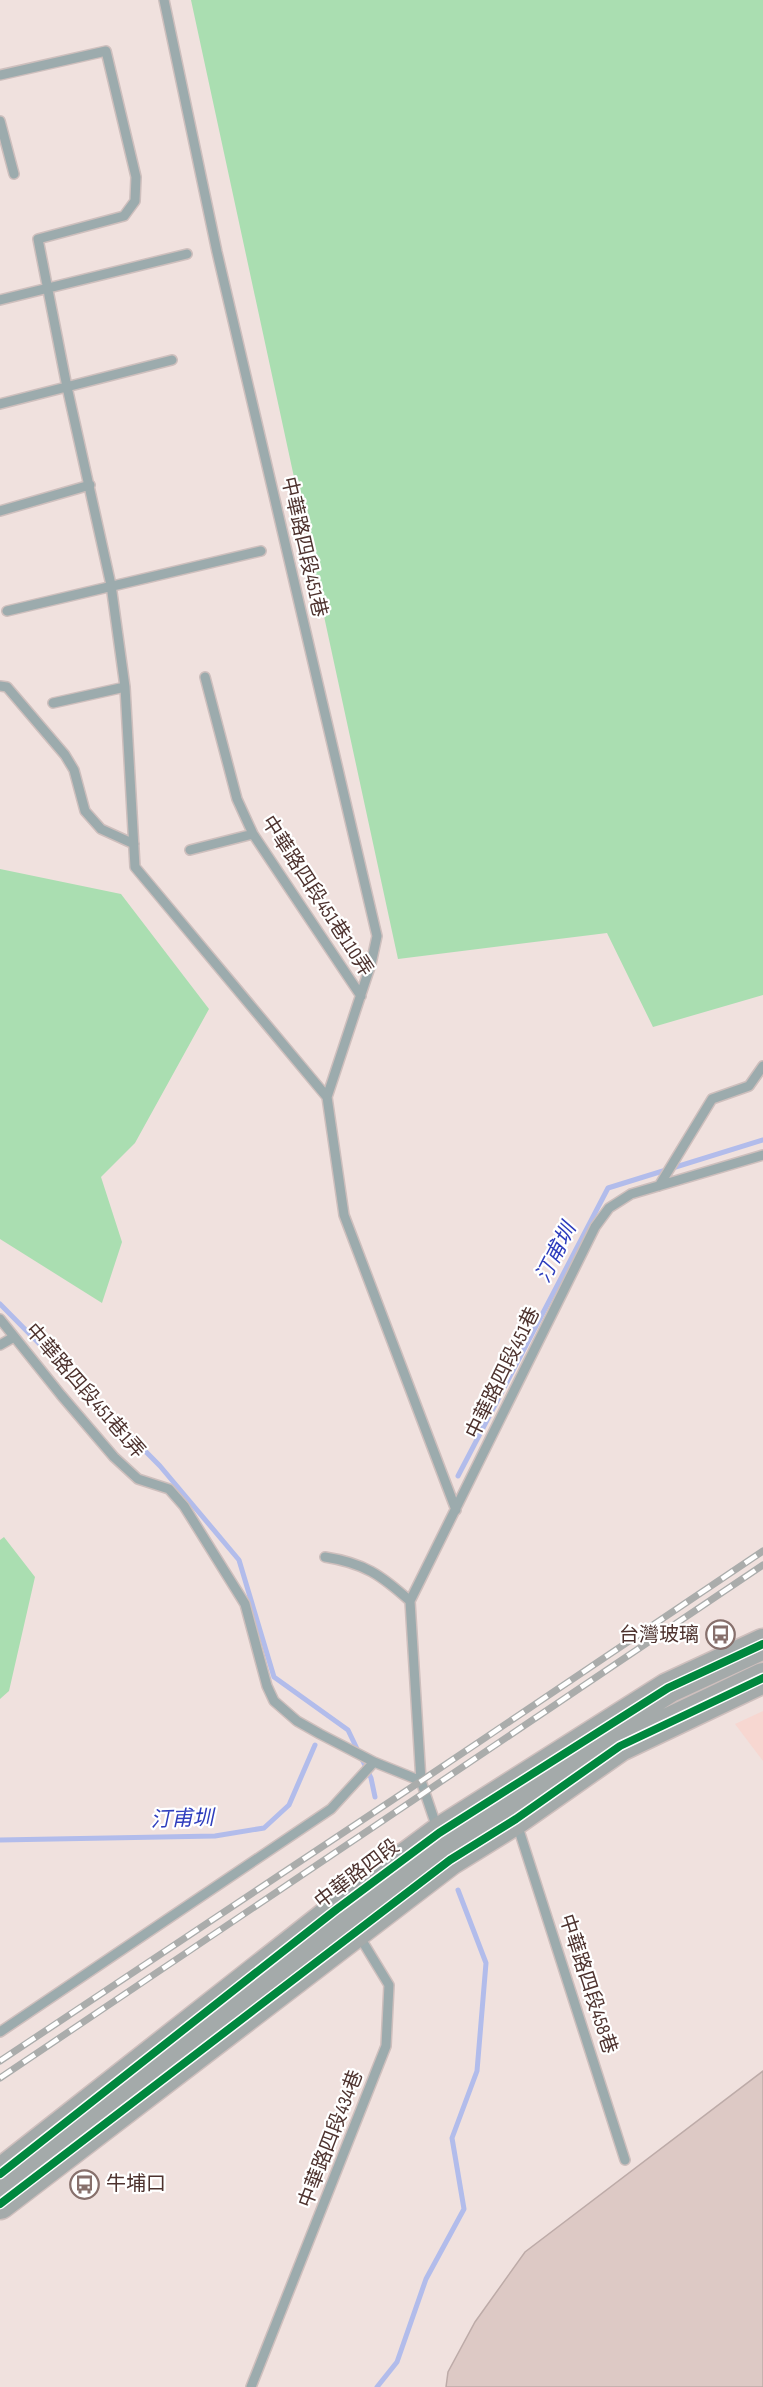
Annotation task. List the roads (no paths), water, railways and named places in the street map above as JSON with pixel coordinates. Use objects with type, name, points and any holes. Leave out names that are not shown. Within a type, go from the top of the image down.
[{"type":"main road","name":"中華路四段","points":[[444,1846],[516,1819],[620,1746],[754,1669]]},
{"type":"main road","name":"中華路四段","points":[[0,2204],[347,1921],[444,1846],[668,1688],[754,1669]]},
{"type":"main road","name":"中華路四段","points":[[0,2174],[347,1921]]},
{"type":"lane","name":"中華路四段451巷","points":[[164,0],[217,252],[377,936],[371,964],[327,1097],[344,1215],[456,1510]]},
{"type":"lane","points":[[0,75],[106,51],[136,177],[135,201],[124,216],[38,239],[67,387],[111,585],[125,687],[135,867],[327,1097]]},
{"type":"lane","points":[[0,121],[14,174]]},
{"type":"lane","points":[[0,300],[187,254]]},
{"type":"lane","points":[[0,404],[172,360]]},
{"type":"lane","points":[[0,511],[90,485]]},
{"type":"lane","points":[[7,611],[261,551]]},
{"type":"lane","name":"中華路四段451巷110弄","points":[[205,677],[237,799],[253,834],[361,996]]},
{"type":"lane","points":[[0,686],[7,687],[65,754],[74,770],[85,811],[101,830],[134,844]]},
{"type":"lane","points":[[53,703],[125,687]]},
{"type":"lane","points":[[190,850],[253,834]]},
{"type":"lane","points":[[659,1186],[712,1099],[749,1086],[763,1066]]},
{"type":"lane","name":"中華路四段451巷","points":[[410,1601],[595,1227],[609,1208],[631,1194],[763,1155]]},
{"type":"lane","name":"中華路四段451巷1弄","points":[[0,1319],[114,1457],[138,1479],[169,1489],[184,1506],[245,1605],[267,1686],[274,1701],[297,1721],[350,1750],[421,1781]]},
{"type":"lane","points":[[0,1345],[14,1337]]},
{"type":"lane","points":[[325,1557],[350,1561],[384,1577],[410,1601],[421,1781],[444,1846]]},
{"type":"lane","points":[[0,2032],[331,1809],[374,1762]]},
{"type":"lane","name":"中華路四段458巷","points":[[516,1819],[625,2160]]},
{"type":"lane","name":"中華路四段434巷","points":[[251,2387],[386,2046],[390,1985],[347,1921]]},
{"type":"waterway","name":"汀甫圳","points":[[458,1476],[608,1188],[763,1140]]},
{"type":"waterway","points":[[0,1304],[160,1466],[239,1560],[274,1677],[348,1730],[371,1778],[375,1797]]},
{"type":"waterway","name":"汀甫圳","points":[[0,1840],[215,1836],[264,1828],[289,1805],[315,1745]]},
{"type":"waterway","points":[[377,2387],[397,2362],[426,2279],[464,2209],[452,2138],[477,2071],[486,1963],[458,1890]]},
{"type":"railway","points":[[0,2061],[763,1551]]},
{"type":"railway","points":[[0,2078],[763,1565]]},
{"type":"place","name":"台灣玻璃","points":[[720,1635]]},
{"type":"place","name":"牛埔口","points":[[85,2184]]}]
